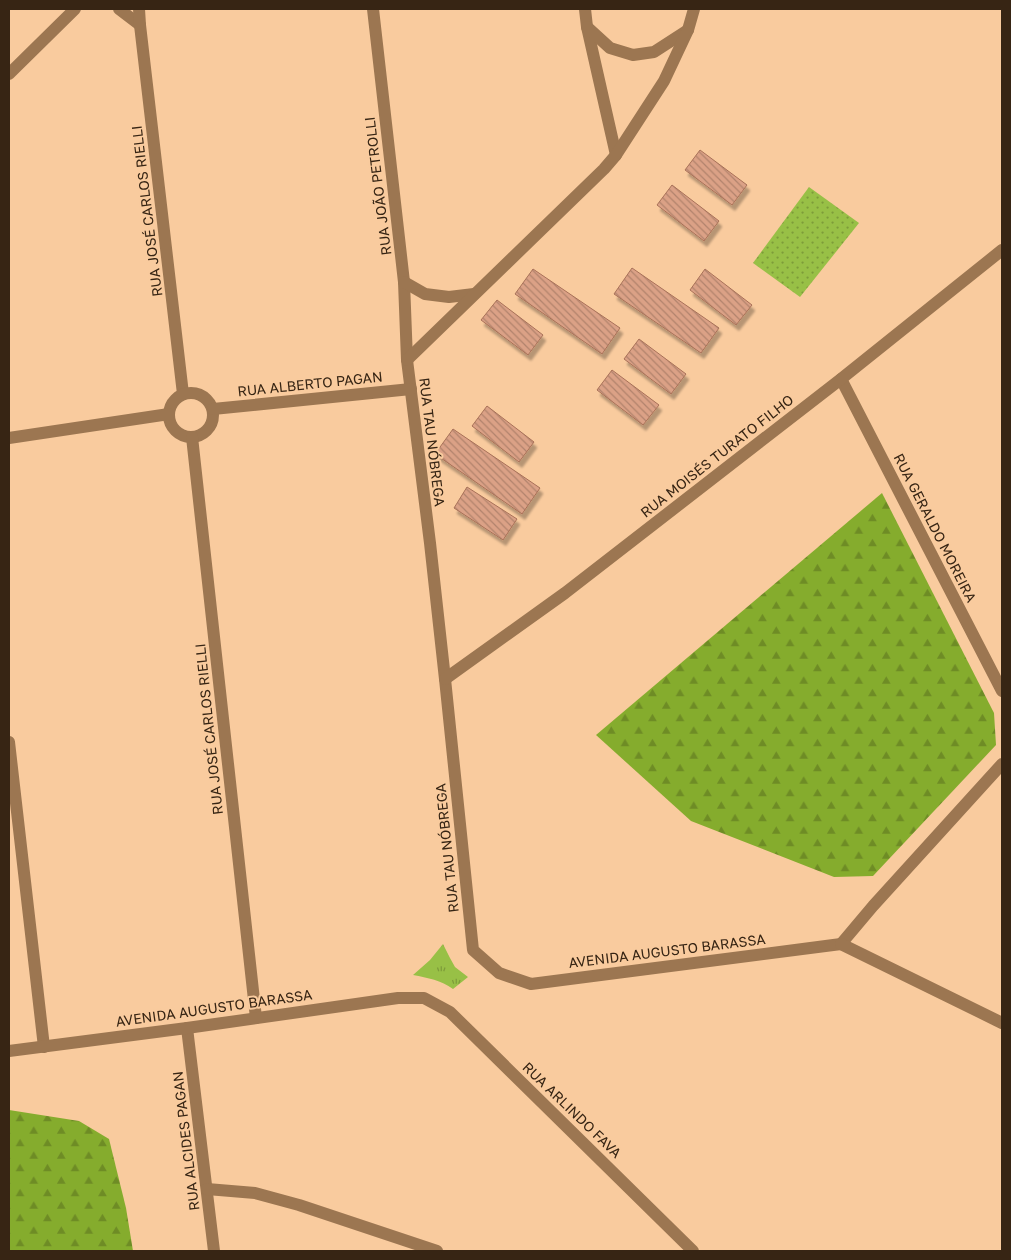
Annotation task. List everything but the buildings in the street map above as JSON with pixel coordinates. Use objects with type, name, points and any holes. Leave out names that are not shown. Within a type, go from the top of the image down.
[{"type":"street","points":[[9,74],[74,9]]},
{"type":"street","points":[[119,9],[140,25]]},
{"type":"street","name":"RUA JOSÉ CARLOS RIELLI","points":[[139,9],[183,394]]},
{"type":"street","name":"RUA JOÃO PETROLLI","points":[[373,9],[404,282],[407,360]]},
{"type":"street","points":[[585,9],[587,27],[616,154]]},
{"type":"street","points":[[407,360],[604,169],[664,81],[688,30],[694,9]]},
{"type":"street","points":[[587,27],[610,48],[633,55],[654,52],[688,30]]},
{"type":"street","name":"RUA MOISÉS TURATO FILHO","points":[[445,679],[565,593],[841,379],[1002,250]]},
{"type":"street","points":[[404,282],[424,294],[449,297],[474,294]]},
{"type":"street","name":"RUA TAU NÓBREGA","points":[[407,360],[445,679],[473,950],[498,973]]},
{"type":"street","name":"RUA GERALDO MOREIRA","points":[[841,379],[1002,691]]},
{"type":"street","name":"RUA ALBERTO PAGAN","points":[[213,409],[411,389]]},
{"type":"street","points":[[195,393],[201,396],[206,399],[213,409],[213,419],[209,428],[202,434],[192,437],[180,434],[171,425],[169,414],[173,402],[183,394],[195,393]]},
{"type":"street","points":[[9,438],[169,414]]},
{"type":"street","name":"RUA JOSÉ CARLOS RIELLI","points":[[192,437],[256,1018]]},
{"type":"street","points":[[9,742],[44,1047]]},
{"type":"street","points":[[1002,764],[840,944],[1002,1022]]},
{"type":"street","name":"AVENIDA AUGUSTO BARASSA","points":[[498,973],[531,984],[840,944]]},
{"type":"street","name":"AVENIDA AUGUSTO BARASSA","points":[[9,1051],[398,998],[424,998]]},
{"type":"street","name":"RUA ARLINDO FAVA","points":[[424,998],[450,1012],[693,1251]]},
{"type":"street","name":"RUA ALCIDES PAGAN","points":[[187,1028],[214,1251]]},
{"type":"street","points":[[207,1190],[255,1193],[282,1200],[438,1251]]},
{"type":"green space","points":[[809,187],[859,223],[800,297],[753,263]]},
{"type":"green space","points":[[882,493],[994,713],[996,745],[873,876],[834,877],[691,821],[596,735]]},
{"type":"green space","points":[[443,944],[455,967],[468,977],[453,989],[439,981],[413,975],[430,960]]},
{"type":"green space","points":[[9,1110],[79,1121],[109,1139],[126,1208],[133,1251],[9,1251]]}]
